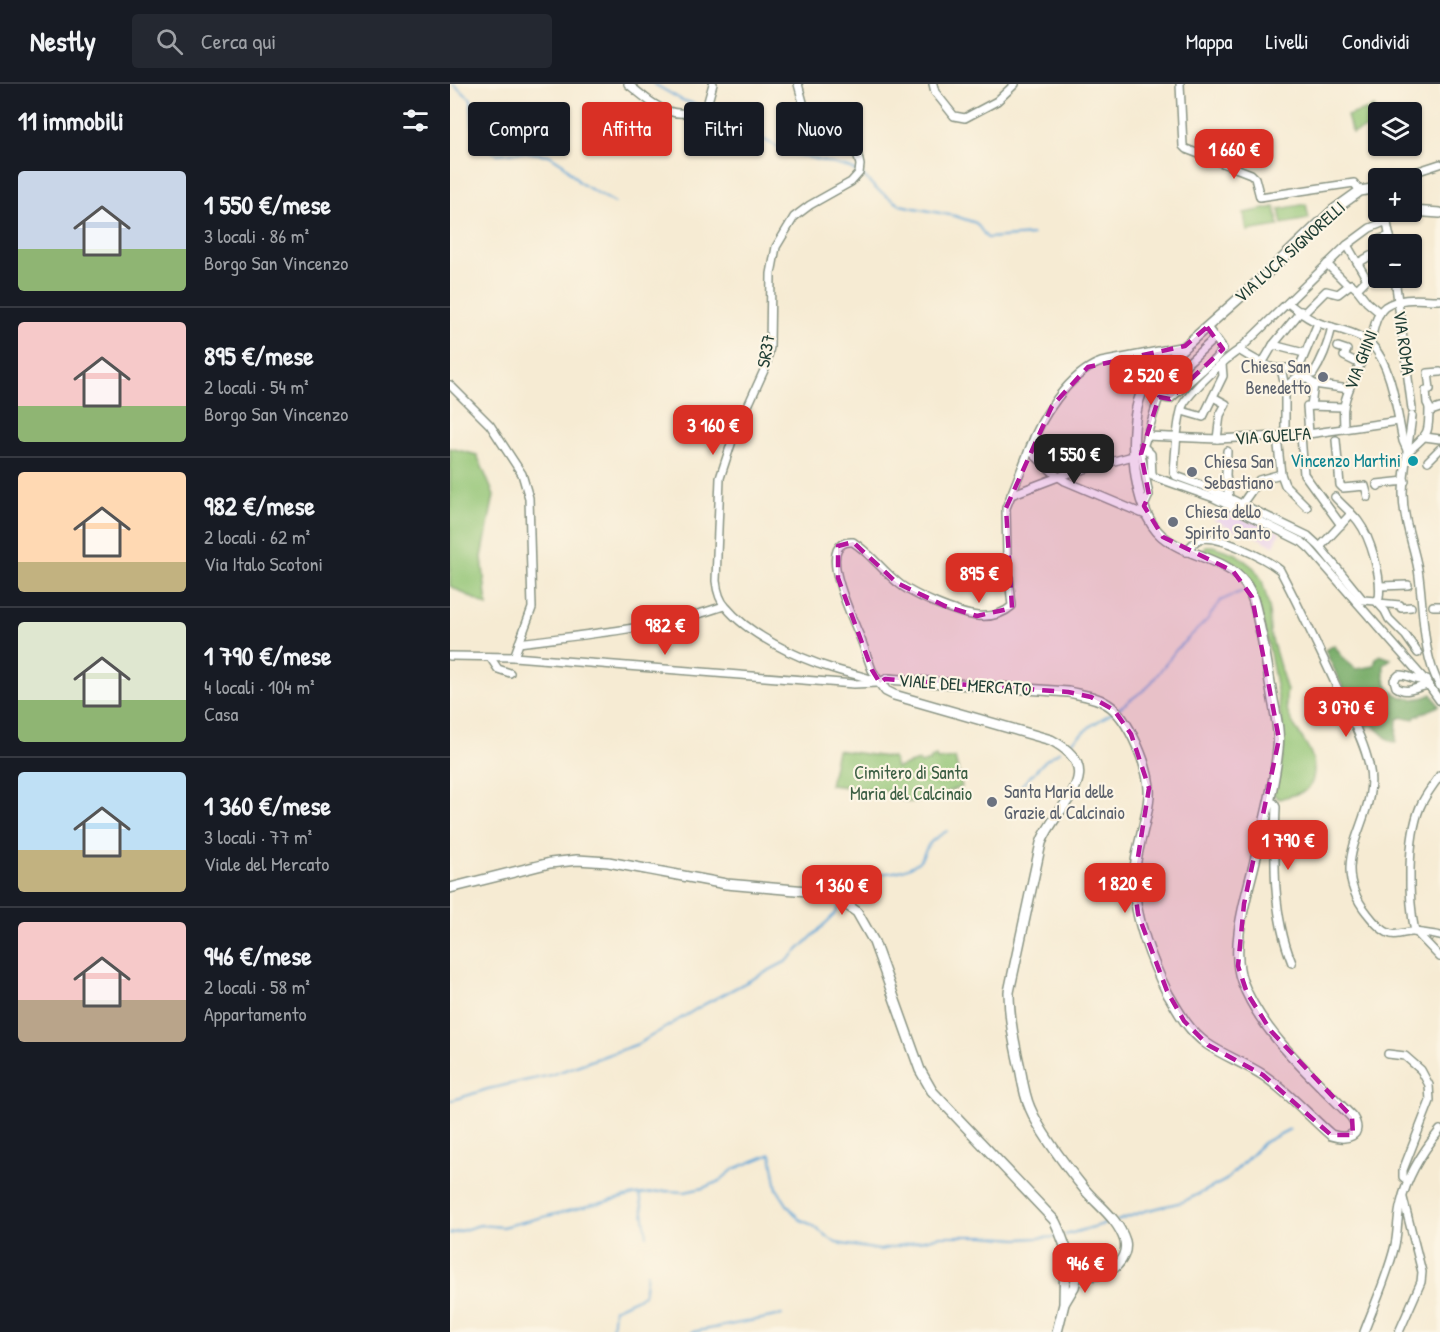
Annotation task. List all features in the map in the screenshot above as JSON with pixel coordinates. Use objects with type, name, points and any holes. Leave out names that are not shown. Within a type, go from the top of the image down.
[{"type":"main road","name":"VIA LUCA SIGNORELLI","points":[[1207,327],[1332,210],[1360,191],[1368,190]]},
{"type":"main road","points":[[1422,212],[1440,213]]},
{"type":"main road","name":"VIALE DEL MERCATO","points":[[1066,1298],[1085,1281],[1115,1268],[1125,1251],[1125,1242],[1111,1215],[1086,1191],[1036,1121],[1026,1098],[1009,1012],[1009,992],[1041,843],[1052,822],[1076,790],[1078,783],[1075,761],[1064,747],[1051,740],[894,694],[886,691],[880,683],[888,679],[1068,693],[1091,697],[1114,710],[1131,734],[1149,788],[1135,860],[1135,896],[1138,914],[1152,956],[1167,991],[1184,1021],[1200,1038],[1263,1075],[1331,1135],[1346,1138],[1353,1135],[1356,1123],[1271,1031],[1247,993],[1239,966],[1239,940],[1244,904],[1269,802],[1278,749],[1278,728],[1252,597],[1246,583],[1233,571],[1186,552],[1157,531],[1146,511],[1132,456],[1135,411],[1146,383],[1207,327]]},
{"type":"main road","points":[[450,888],[550,863],[577,860],[608,862],[726,884],[819,892],[834,896],[857,912],[865,922],[920,1070],[932,1091],[1044,1208],[1060,1229],[1071,1261],[1078,1272],[1096,1275]]},
{"type":"main road","points":[[1065,1242],[1066,1298]]},
{"type":"main road","points":[[1057,1332],[1070,1281],[1078,1272]]},
{"type":"street","points":[[628,84],[648,101],[675,114],[695,112],[707,105],[713,84]]},
{"type":"street","name":"SR37","points":[[724,606],[716,581],[720,478],[732,441],[766,366],[770,347],[771,274],[776,247],[794,217],[810,205],[851,182],[859,171],[858,156],[810,116],[804,106],[798,84]]},
{"type":"street","points":[[933,84],[935,92],[954,116],[965,118],[997,101],[1015,84]]},
{"type":"street","points":[[1180,84],[1183,146],[1251,174],[1255,178],[1260,197],[1354,183],[1360,191]]},
{"type":"street","points":[[1422,170],[1440,164]]},
{"type":"street","points":[[1385,222],[1370,228],[1347,245],[1182,404],[1176,437],[1174,473],[1176,476],[1229,498],[1308,536],[1320,547],[1363,600],[1400,605],[1401,608],[1411,607]]},
{"type":"street","points":[[1347,245],[1366,278],[1357,289]]},
{"type":"street","points":[[1358,263],[1368,257]]},
{"type":"street","points":[[1327,264],[1380,312]]},
{"type":"street","points":[[1263,362],[1273,345],[1326,291],[1338,294],[1348,285]]},
{"type":"street","name":"VIA ROMA","points":[[1396,288],[1412,413],[1405,481],[1405,519],[1417,568],[1428,653],[1435,662],[1438,679]]},
{"type":"street","points":[[1398,302],[1420,298],[1440,300]]},
{"type":"street","name":"VIA GHINI","points":[[1344,429],[1344,407],[1349,389],[1370,343],[1380,312],[1398,302]]},
{"type":"street","points":[[1284,306],[1318,323],[1370,343],[1380,356],[1388,374],[1403,441],[1408,452],[1425,437],[1429,429],[1426,390],[1430,389],[1428,373],[1440,372]]},
{"type":"street","points":[[1285,387],[1300,372],[1304,353],[1318,323]]},
{"type":"street","points":[[1159,396],[1170,399],[1223,349],[1207,327]]},
{"type":"street","points":[[1239,350],[1270,368],[1288,367],[1313,374],[1332,345],[1332,327]]},
{"type":"street","points":[[1029,450],[1059,477],[1146,511],[1149,495],[1141,454],[1159,396],[1168,381],[1215,338]]},
{"type":"street","points":[[1273,345],[1304,353]]},
{"type":"street","points":[[1332,345],[1347,350],[1344,356],[1360,364]]},
{"type":"street","points":[[880,683],[872,670],[838,578],[835,559],[838,546],[847,541],[853,542],[866,551],[897,583],[912,593],[977,616],[995,615],[1012,606],[1006,508],[1032,440],[1052,406],[1079,374],[1088,367],[1101,362],[1185,346]]},
{"type":"street","points":[[1182,411],[1203,417],[1224,374],[1222,364]]},
{"type":"street","points":[[1300,372],[1314,384],[1349,389]]},
{"type":"street","points":[[1282,374],[1285,387],[1281,474],[1285,485],[1306,507]]},
{"type":"street","points":[[1311,406],[1314,384]]},
{"type":"street","points":[[450,385],[490,425],[522,474],[529,498],[532,608],[514,657]]},
{"type":"street","points":[[1213,397],[1226,404],[1220,415],[1217,439]]},
{"type":"street","points":[[1309,434],[1307,406],[1344,407]]},
{"type":"street","points":[[1429,407],[1431,411],[1440,408]]},
{"type":"street","name":"VIA GUELFA","points":[[1146,436],[1227,440],[1335,434],[1344,429],[1399,421]]},
{"type":"street","points":[[1335,434],[1340,485],[1343,488],[1365,486],[1368,497]]},
{"type":"street","points":[[1301,435],[1304,474],[1341,525]]},
{"type":"street","points":[[1425,437],[1440,439]]},
{"type":"street","points":[[1143,446],[1151,454],[1152,476],[1214,498],[1283,531],[1310,549],[1440,701]]},
{"type":"street","points":[[1428,460],[1438,450]]},
{"type":"street","points":[[1438,450],[1440,462]]},
{"type":"street","points":[[1227,451],[1226,474],[1229,498]]},
{"type":"street","points":[[1011,495],[1059,477],[1132,456]]},
{"type":"street","points":[[1242,504],[1259,480],[1281,474]]},
{"type":"street","points":[[1378,486],[1377,484],[1405,481]]},
{"type":"street","points":[[1335,497],[1359,523],[1370,547],[1381,586],[1378,601],[1389,619],[1418,653]]},
{"type":"street","points":[[1320,547],[1349,516],[1350,512]]},
{"type":"street","points":[[1186,552],[1197,541],[1208,539],[1247,550],[1280,570],[1326,662],[1362,742],[1370,769],[1371,791],[1350,860],[1354,890],[1364,909],[1386,932],[1393,934],[1430,933],[1440,936]]},
{"type":"street","points":[[1381,586],[1408,585]]},
{"type":"street","points":[[519,643],[646,626],[694,616],[724,606],[746,625],[786,650],[831,668],[865,676],[880,683]]},
{"type":"street","points":[[450,656],[514,657],[854,684],[880,683]]},
{"type":"street","points":[[490,657],[498,669],[510,673]]},
{"type":"street","points":[[1426,683],[1438,679]]},
{"type":"street","points":[[1440,776],[1419,809],[1414,838],[1410,892],[1417,933],[1440,957]]},
{"type":"street","points":[[1269,802],[1274,803],[1276,807],[1274,847],[1277,898],[1284,944],[1292,963]]},
{"type":"street","points":[[1388,1054],[1405,1056],[1421,1070],[1429,1085],[1430,1101],[1403,1170],[1403,1177],[1408,1181]]},
{"type":"street","points":[[1364,1332],[1389,1269],[1396,1243],[1401,1203],[1408,1181],[1429,1144],[1440,1130]]},
{"type":"street","points":[[1399,1332],[1421,1282],[1422,1272],[1403,1197]]},
{"type":"highlighted area","points":[[1207,327],[1223,349],[1170,399],[1159,397],[1141,454],[1149,495],[1144,506],[1163,537],[1233,571],[1252,597],[1279,739],[1244,904],[1238,966],[1247,993],[1271,1031],[1352,1117],[1353,1135],[1331,1135],[1263,1075],[1208,1045],[1184,1021],[1167,991],[1138,914],[1134,882],[1149,788],[1131,734],[1114,710],[1091,697],[1068,692],[885,679],[880,683],[872,670],[838,578],[838,546],[853,542],[897,583],[945,606],[977,616],[1012,608],[1006,508],[1052,406],[1088,367],[1185,346]]},
{"type":"shaded area","points":[[1222,503],[1249,517],[1247,521],[1250,522],[1252,519],[1280,532],[1274,546],[1246,532],[1244,535],[1214,520]]},
{"type":"green space","points":[[1368,109],[1368,128],[1352,133],[1347,116]]},
{"type":"green space","points":[[1306,204],[1309,219],[1282,224],[1279,209]]},
{"type":"green space","points":[[1275,207],[1279,226],[1247,231],[1244,213]]},
{"type":"green space","points":[[450,448],[477,455],[494,495],[482,557],[487,606],[450,586]]},
{"type":"green space","points":[[1205,546],[1213,546],[1236,554],[1254,568],[1262,580],[1269,607],[1270,633],[1287,691],[1288,714],[1306,744],[1314,765],[1311,785],[1300,793],[1279,799],[1273,794],[1282,764],[1281,718],[1272,664],[1254,592],[1248,580],[1239,571],[1205,554],[1203,551]]},
{"type":"green space","points":[[1334,645],[1344,659],[1356,669],[1374,666],[1376,658],[1380,655],[1391,659],[1384,664],[1384,677],[1392,691],[1411,698],[1432,694],[1439,706],[1414,719],[1403,717],[1397,719],[1396,742],[1390,741],[1372,725],[1362,728],[1325,650]]},
{"type":"green space","name":"Cimitero di Santa Maria del Calcinaio","points":[[837,750],[893,758],[896,768],[919,761],[920,764],[931,761],[931,758],[936,756],[937,760],[955,758],[962,787],[915,802],[908,802],[890,796],[891,792],[830,785]]},
{"type":"waterway","points":[[453,84],[471,99],[473,127],[480,143],[497,154],[523,152],[549,155],[563,164],[580,183],[615,203]]},
{"type":"waterway","points":[[654,84],[688,102]]},
{"type":"waterway","points":[[764,140],[791,153],[850,168],[863,175],[875,188],[900,205],[955,216],[976,223],[987,238],[1033,235]]},
{"type":"waterway","points":[[1118,709],[1148,687],[1176,650],[1207,620],[1220,601],[1242,591]]},
{"type":"waterway","points":[[1067,746],[1092,725],[1113,712]]},
{"type":"waterway","points":[[1017,790],[1046,760],[1060,751]]},
{"type":"waterway","points":[[844,898],[857,877],[904,870],[920,860],[931,842],[947,831]]},
{"type":"waterway","points":[[450,1101],[488,1089],[551,1075],[638,1044],[703,1005],[787,961],[835,914],[841,903]]},
{"type":"waterway","points":[[1117,1221],[1182,1202],[1226,1180],[1263,1143],[1290,1129]]},
{"type":"waterway","points":[[450,1234],[480,1225],[502,1227],[634,1195],[667,1191],[685,1192],[703,1188],[718,1182],[734,1169],[771,1154],[777,1189],[788,1206],[799,1219],[836,1243],[880,1250],[941,1236],[1017,1239],[1059,1237]]},
{"type":"waterway","points":[[640,1194],[647,1236]]},
{"type":"waterway","points":[[1065,1235],[1111,1222]]},
{"type":"waterway","points":[[612,1332],[614,1309],[644,1295],[647,1273]]},
{"type":"waterway","points":[[692,1332],[782,1315]]},
{"type":"place","name":"Chiesa San Benedetto","points":[[1323,377]]},
{"type":"place","name":"Vincenzo Martini","points":[[1413,461]]},
{"type":"place","name":"Chiesa San Sebastiano","points":[[1192,472]]},
{"type":"place","name":"Chiesa dello Spirito Santo","points":[[1173,522]]},
{"type":"place","name":"Santa Maria delle Grazie al Calcinaio","points":[[992,802]]}]
